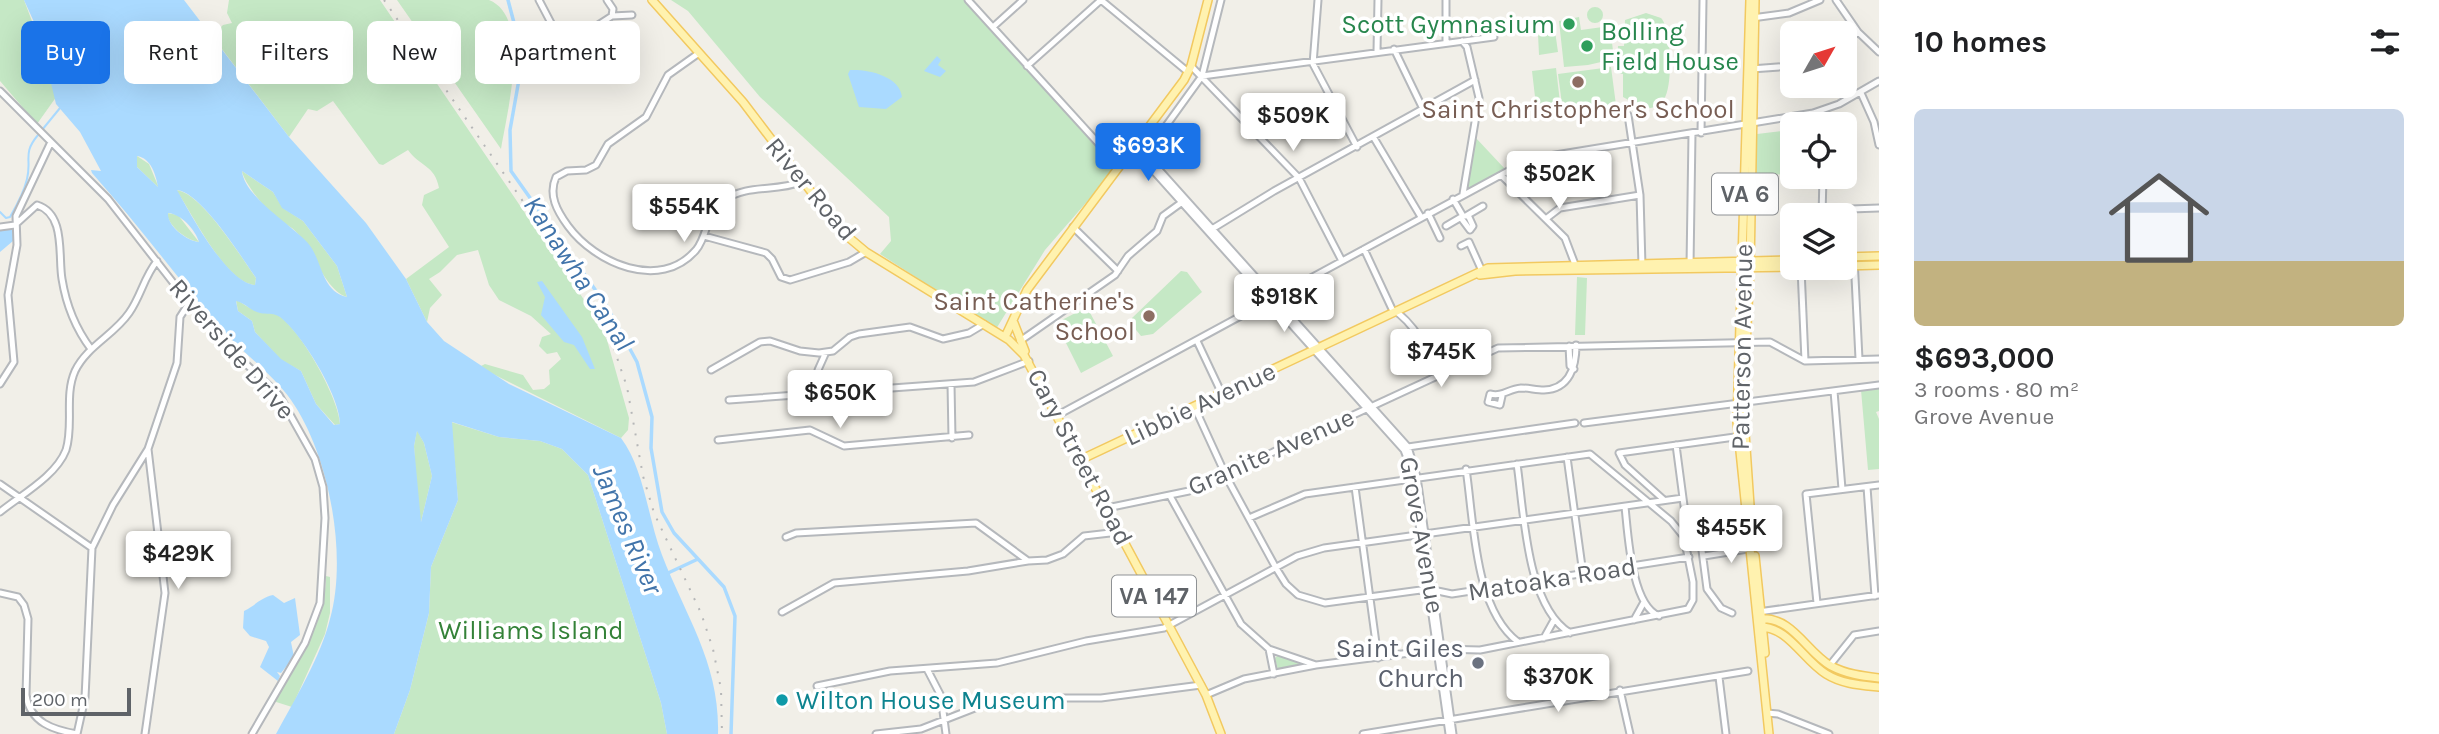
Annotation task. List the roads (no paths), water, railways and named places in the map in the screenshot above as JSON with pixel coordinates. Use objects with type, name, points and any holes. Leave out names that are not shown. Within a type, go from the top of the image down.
[{"type":"main road","name":"River Road","points":[[652,0],[746,106],[841,232],[866,252],[1005,337]]},
{"type":"main road","points":[[1005,337],[1027,290],[1189,69],[1208,0]]},
{"type":"main road","name":"Patterson Avenue","points":[[1750,0],[1752,18],[1747,265],[1740,436],[1769,713]]},
{"type":"main road","name":"Patterson Avenue","points":[[1752,18],[1755,0]]},
{"type":"main road","points":[[1857,260],[1879,256]]},
{"type":"main road","name":"Libbie Avenue","points":[[1747,265],[1780,261]]},
{"type":"main road","points":[[1857,261],[1879,265]]},
{"type":"main road","name":"Libbie Avenue","points":[[1082,459],[1482,271],[1504,266],[1780,266]]},
{"type":"main road","name":"Libbie Avenue","points":[[1469,278],[1498,272],[1576,267]]},
{"type":"main road","points":[[1013,321],[1029,361]]},
{"type":"main road","name":"Cary Street Road","points":[[1005,337],[1029,361],[1201,685],[1221,734]]},
{"type":"main road","points":[[1758,619],[1781,623],[1830,665],[1849,674],[1879,678]]},
{"type":"main road","points":[[1758,619],[1779,632],[1826,674],[1849,683],[1879,687]]},
{"type":"main road","name":"Patterson Avenue","points":[[1758,619],[1764,647],[1771,734]]},
{"type":"main road","points":[[1764,647],[1769,638],[1779,632]]},
{"type":"street","points":[[539,0],[550,21]]},
{"type":"street","points":[[607,0],[613,9],[612,16]]},
{"type":"street","points":[[968,0],[1119,166]]},
{"type":"street","points":[[993,27],[1023,0]]},
{"type":"street","points":[[1027,66],[1101,0],[1189,69],[1202,76],[1298,178],[1342,261]]},
{"type":"street","points":[[1148,157],[1150,148],[1171,116],[1202,76],[1221,0]]},
{"type":"street","points":[[1313,60],[1316,53],[1318,0]]},
{"type":"street","points":[[1377,51],[1378,0]]},
{"type":"street","points":[[1446,0],[1446,42]]},
{"type":"street","points":[[1701,133],[1703,0]]},
{"type":"street","points":[[1752,18],[1789,13],[1821,0]]},
{"type":"street","points":[[1836,0],[1858,32],[1879,52]]},
{"type":"street","points":[[604,21],[612,16],[632,15]]},
{"type":"street","points":[[1202,76],[1494,37]]},
{"type":"street","points":[[1461,40],[1467,47],[1479,98],[1463,194]]},
{"type":"street","points":[[1394,49],[1423,110]]},
{"type":"street","points":[[699,53],[668,75],[646,117],[608,144],[596,165],[559,174],[553,184],[553,196],[563,219],[582,243],[603,259],[621,267],[672,267],[691,255],[704,236],[711,212],[726,198],[756,187],[801,182]]},
{"type":"street","points":[[1313,60],[1357,147]]},
{"type":"street","points":[[1751,69],[1780,67]]},
{"type":"street","points":[[1211,230],[1298,178],[1475,80]]},
{"type":"street","points":[[1815,112],[1861,93],[1879,81]]},
{"type":"street","name":"Riverside Drive","points":[[0,91],[39,133],[108,199],[189,303],[287,406],[315,459],[323,487],[324,551],[320,603],[304,643],[252,734]]},
{"type":"street","points":[[1861,93],[1874,122],[1879,145]]},
{"type":"street","points":[[1628,116],[1640,195],[1642,266]]},
{"type":"street","points":[[1058,415],[1453,199],[1537,158],[1780,119]]},
{"type":"street","points":[[1690,265],[1692,134]]},
{"type":"street","points":[[1374,138],[1421,217]]},
{"type":"street","points":[[0,384],[14,362],[8,295],[17,245],[16,216],[50,144]]},
{"type":"street","name":"Grove Avenue","points":[[1135,146],[1148,157],[1184,200]]},
{"type":"street","name":"Grove Avenue","points":[[1135,146],[1408,447],[1415,478],[1451,734]]},
{"type":"street","points":[[1501,175],[1565,238],[1576,267]]},
{"type":"street","points":[[1547,218],[1560,208],[1640,195]]},
{"type":"street","points":[[1453,199],[1464,216]]},
{"type":"street","points":[[1020,341],[1118,271],[1128,257],[1157,231],[1163,216],[1184,200]]},
{"type":"street","points":[[0,227],[15,225],[37,205],[50,216],[61,239],[62,278],[76,327],[91,349]]},
{"type":"street","points":[[1446,226],[1483,206]]},
{"type":"street","points":[[1857,210],[1879,208]]},
{"type":"street","points":[[1428,213],[1440,238]]},
{"type":"street","points":[[1073,227],[1118,271]]},
{"type":"street","points":[[704,236],[765,253],[781,277],[790,281],[849,262],[866,252]]},
{"type":"street","points":[[1461,246],[1469,242],[1482,271]]},
{"type":"street","points":[[1364,249],[1392,309],[1425,347],[1440,375]]},
{"type":"street","points":[[0,512],[54,469],[66,450],[70,387],[76,370],[91,349],[130,312],[147,274],[157,261]]},
{"type":"street","points":[[1802,280],[1805,361],[1879,359]]},
{"type":"street","points":[[1855,280],[1858,359]]},
{"type":"street","points":[[0,593],[18,597],[26,610],[26,695],[29,707],[45,725],[77,734],[85,698],[92,548],[113,505],[148,449],[177,363],[180,317],[189,303]]},
{"type":"street","points":[[711,370],[760,342],[770,341],[800,351],[826,352],[833,351],[850,337],[859,334],[910,327],[943,339],[969,332],[984,324]]},
{"type":"street","points":[[1470,335],[1478,357]]},
{"type":"street","points":[[1197,341],[1223,394]]},
{"type":"street","name":"Granite Avenue","points":[[1107,508],[1170,496],[1226,475],[1498,348],[1775,343],[1805,361]]},
{"type":"street","points":[[1502,396],[1518,388],[1550,389],[1560,385],[1574,369],[1573,345]]},
{"type":"street","points":[[823,393],[818,370],[826,352]]},
{"type":"street","points":[[729,400],[974,382],[1029,361]]},
{"type":"street","points":[[951,384],[952,438]]},
{"type":"street","points":[[1584,423],[1879,385]]},
{"type":"street","points":[[1834,391],[1842,489]]},
{"type":"street","name":"Matoaka Road","points":[[1194,406],[1226,475],[1276,568],[1290,589],[1306,599],[1325,603],[1431,591],[1452,594],[1633,568],[1689,557]]},
{"type":"street","name":"Grove Avenue","points":[[1371,407],[1401,444],[1415,478]]},
{"type":"street","points":[[1408,447],[1575,423]]},
{"type":"street","points":[[718,440],[810,430],[844,446],[969,435]]},
{"type":"street","points":[[1664,500],[1625,465],[1619,453],[1740,436]]},
{"type":"street","points":[[1675,444],[1688,520],[1702,544],[1703,575],[1707,589],[1721,608],[1732,613]]},
{"type":"street","points":[[145,734],[164,593],[148,449]]},
{"type":"street","points":[[1206,695],[1236,681],[1316,665],[1439,649],[1480,650],[1659,616],[1691,606],[1693,582],[1684,537],[1671,520],[1590,454],[1294,497],[1249,518]]},
{"type":"street","points":[[1567,457],[1583,574]]},
{"type":"street","points":[[1517,464],[1535,582],[1554,620],[1570,633]]},
{"type":"street","points":[[1466,470],[1484,590],[1503,631],[1518,642]]},
{"type":"street","points":[[0,484],[92,548]]},
{"type":"street","points":[[1817,603],[1805,494],[1879,485]]},
{"type":"street","points":[[1355,487],[1378,658]]},
{"type":"street","points":[[1758,619],[1785,609],[1877,595],[1867,487]]},
{"type":"street","points":[[1170,496],[1241,624],[1269,649],[1316,665]]},
{"type":"street","points":[[817,686],[890,671],[1027,657],[1086,641],[1169,625],[1309,552],[1683,498]]},
{"type":"street","points":[[1625,507],[1633,568],[1644,602],[1659,616]]},
{"type":"street","points":[[786,537],[796,533],[976,523],[1028,561]]},
{"type":"street","points":[[782,612],[834,583],[968,572],[1047,560],[1063,554],[1084,536],[1119,531]]},
{"type":"street","points":[[1704,556],[1752,548]]},
{"type":"street","points":[[1633,621],[1644,602]]},
{"type":"street","points":[[1779,632],[1785,609]]},
{"type":"street","points":[[1544,638],[1554,620]]},
{"type":"street","points":[[1495,647],[1503,631]]},
{"type":"street","points":[[1830,665],[1851,637],[1861,632],[1879,631]]},
{"type":"street","points":[[1269,649],[1274,674]]},
{"type":"street","points":[[927,669],[938,688],[946,734]]},
{"type":"street","points":[[1363,734],[1748,671]]},
{"type":"street","points":[[1719,677],[1726,734]]},
{"type":"street","points":[[876,734],[921,729],[945,722],[968,708],[980,706],[1065,698],[1101,698],[1201,685]]},
{"type":"street","points":[[1620,691],[1630,734]]},
{"type":"street","points":[[1769,713],[1829,734]]},
{"type":"water","name":"James River","points":[[24,0],[184,0],[200,21],[124,21],[124,84],[222,84],[222,50],[236,68],[236,84],[248,84],[289,137],[366,223],[406,279],[427,322],[444,341],[509,384],[621,438],[635,464],[662,555],[707,663],[717,709],[718,734],[667,734],[661,703],[588,475],[562,449],[540,441],[499,437],[452,422],[458,500],[431,567],[429,613],[410,690],[394,734],[276,734],[320,648],[335,593],[336,536],[332,506],[316,448],[304,422],[283,390],[217,324],[92,173],[91,170],[101,171],[80,132],[56,104],[51,84],[110,84],[110,21],[34,21]],"holes":[[[137,156],[149,164],[158,187],[137,167]],[[242,171],[273,192],[282,208],[303,221],[337,266],[347,297],[332,288],[307,242],[259,200]],[[177,190],[187,194],[209,213],[256,278],[255,285],[233,273],[221,260]],[[168,213],[187,223],[199,242],[184,236],[174,228]],[[236,301],[257,312],[277,315],[289,325],[309,351],[327,382],[340,424],[334,425],[316,404],[301,371],[281,359],[255,332],[252,321],[238,311]],[[417,431],[424,443],[432,476],[421,522],[414,446]]]},
{"type":"water","points":[[937,56],[941,60],[938,65],[946,71],[940,77],[924,71]]},
{"type":"water","points":[[850,70],[882,75],[896,84],[902,97],[886,109],[859,107],[848,74]]},
{"type":"water","points":[[0,229],[13,229],[13,241],[0,252]]},
{"type":"water","points":[[542,281],[582,337],[595,369],[590,369],[574,345],[564,342],[541,315],[545,297],[537,282]]},
{"type":"water","points":[[273,595],[284,603],[295,598],[300,635],[291,642],[294,657],[281,673],[277,672],[280,676],[278,681],[260,667],[269,647],[266,641],[250,636],[243,628],[244,611]]},
{"type":"waterway","name":"Kanawha Canal","points":[[508,0],[523,57],[510,130],[511,171],[606,305],[637,362],[652,417],[651,448],[662,512],[674,533],[724,587],[735,616],[731,734]]},
{"type":"waterway","points":[[42,130],[60,108]]},
{"type":"waterway","points":[[0,212],[6,218],[10,217],[18,203],[27,179],[30,147],[38,135]]},
{"type":"waterway","name":"James River","points":[[668,573],[698,559]]},
{"type":"railway","points":[[384,0],[580,284],[610,337],[627,387],[643,476],[654,513],[701,613],[713,649],[721,689],[722,734]]},
{"type":"place","name":"Scott Gymnasium","points":[[1569,24]]},
{"type":"place","name":"Bolling Field House","points":[[1587,46]]},
{"type":"place","name":"Saint Christopher's School","points":[[1578,82]]},
{"type":"place","name":"Saint Catherine's School","points":[[1149,316]]},
{"type":"place","name":"Saint Giles Church","points":[[1478,663]]},
{"type":"place","name":"Wilton House Museum","points":[[782,700]]},
{"type":"park label","name":"Williams Island","points":[[531,630]]}]
